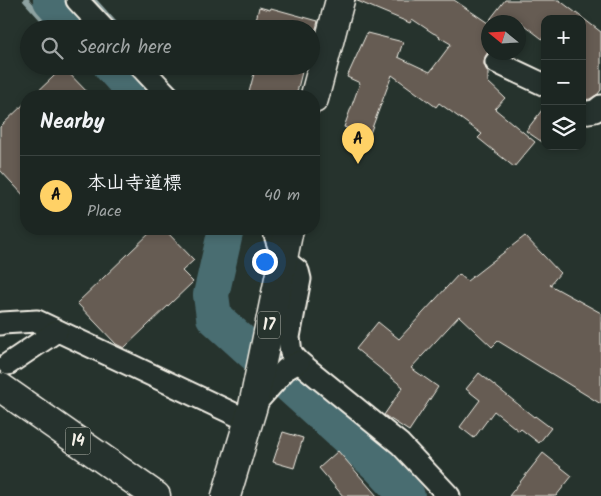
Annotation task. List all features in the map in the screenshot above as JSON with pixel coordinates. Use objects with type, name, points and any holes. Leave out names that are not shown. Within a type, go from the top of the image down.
[{"type":"main road","points":[[316,90],[340,0]]},
{"type":"main road","name":"17","points":[[226,496],[251,414],[287,235]]},
{"type":"main road","name":"14","points":[[4,376],[156,496]]},
{"type":"street","points":[[76,0],[95,20]]},
{"type":"street","points":[[496,62],[541,83]]},
{"type":"street","points":[[148,75],[162,90]]},
{"type":"street","points":[[586,112],[595,111],[601,106]]},
{"type":"street","points":[[275,235],[283,259],[298,271],[300,279],[289,337],[291,352],[299,362],[400,444],[449,496]]},
{"type":"street","points":[[0,324],[37,321],[251,414],[286,369],[299,362]]},
{"type":"street","points":[[4,376],[57,330]]},
{"type":"building","points":[[355,0],[454,0],[481,18],[481,60],[485,60],[484,64],[488,72],[488,82],[505,98],[495,109],[535,142],[514,167],[478,138],[482,134],[439,103],[436,107],[392,75],[369,136],[344,127],[360,83],[347,77],[367,33],[403,42],[398,57],[430,72],[451,44],[412,19],[410,23]]},
{"type":"building","points":[[505,0],[559,0],[579,15],[541,15],[541,38],[526,27],[526,15],[493,15]]},
{"type":"building","points":[[259,7],[270,10],[271,8],[314,20],[256,20]]},
{"type":"building","points":[[586,21],[601,32],[601,90],[590,99],[586,100]]},
{"type":"building","points":[[55,75],[71,75],[85,90],[39,90]]},
{"type":"building","points":[[254,75],[301,75],[298,90],[250,90]]},
{"type":"building","points":[[20,108],[20,192],[0,170],[0,127]]},
{"type":"building","points":[[541,111],[541,141],[526,131]]},
{"type":"building","points":[[148,235],[170,235],[194,260],[182,271],[193,282],[124,348],[116,344],[77,303]]},
{"type":"building","points":[[525,236],[560,273],[550,285],[601,313],[601,404],[498,341],[492,347],[459,316],[411,368],[438,387],[409,431],[384,415],[403,387],[356,349],[378,322],[399,339],[459,274],[467,281]]},
{"type":"building","points":[[479,373],[534,417],[551,428],[539,443],[521,429],[519,431],[494,411],[474,438],[460,427],[480,400],[466,389]]},
{"type":"building","points":[[283,432],[303,438],[294,468],[273,462]]},
{"type":"building","points":[[338,451],[377,496],[343,496],[319,468]]},
{"type":"building","points":[[543,453],[572,476],[556,496],[509,496]]},
{"type":"waterway","points":[[26,0],[44,20]]},
{"type":"waterway","points":[[51,0],[69,20]]},
{"type":"waterway","points":[[94,1],[111,20]]},
{"type":"waterway","points":[[119,75],[133,90]]},
{"type":"waterway","points":[[171,85],[176,90]]},
{"type":"waterway","points":[[225,235],[211,295],[214,317],[380,467],[407,496]]},
{"type":"place","name":"本山寺道標","points":[[358,164]]}]
